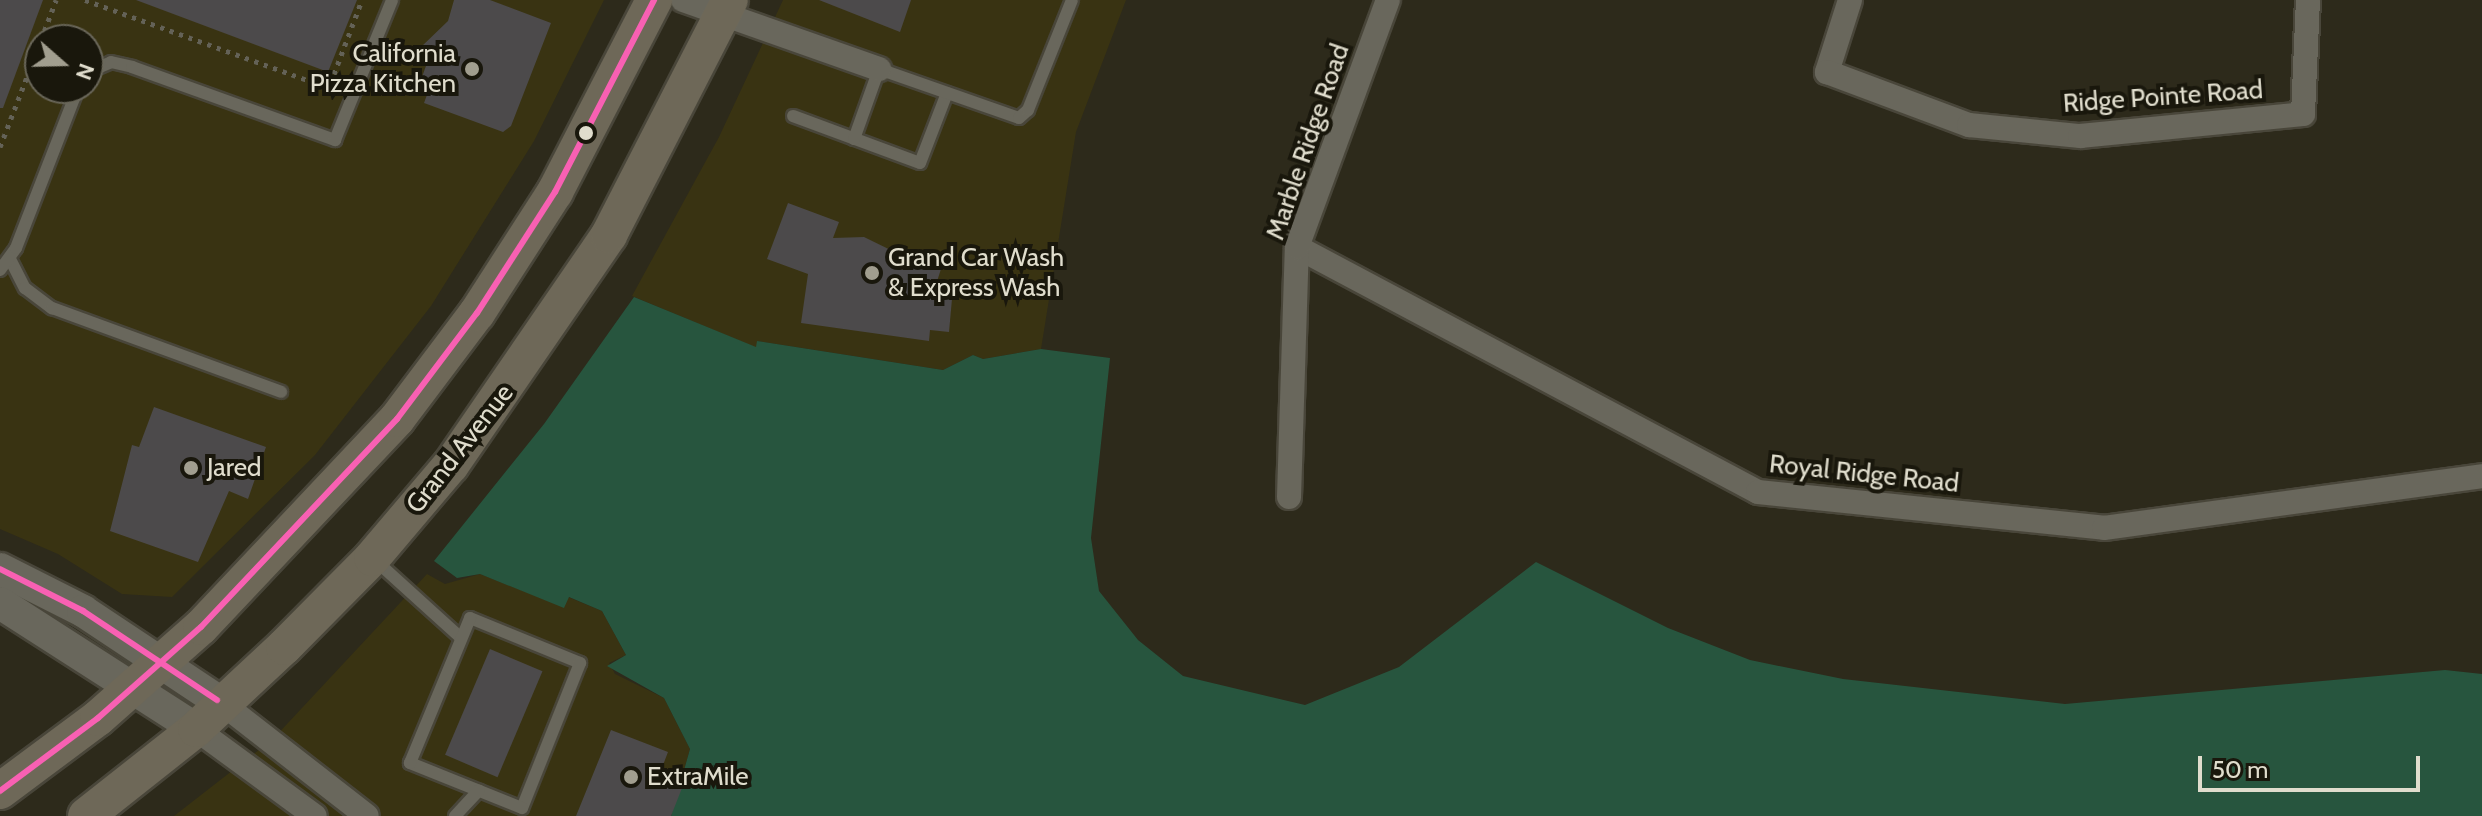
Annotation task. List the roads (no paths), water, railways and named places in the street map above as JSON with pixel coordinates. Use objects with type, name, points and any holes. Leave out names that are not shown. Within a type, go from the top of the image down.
[{"type":"main road","points":[[0,791],[162,663],[331,494],[448,352],[561,182],[654,0]]},
{"type":"main road","name":"Grand Avenue","points":[[86,816],[223,704],[372,558],[451,465],[575,290],[646,171],[727,7]]},
{"type":"main road","points":[[0,569],[74,605],[223,704]]},
{"type":"main road","points":[[0,603],[196,729]]},
{"type":"street","points":[[683,0],[727,7],[879,69]]},
{"type":"street","name":"Marble Ridge Road","points":[[1289,497],[1297,247],[1388,0]]},
{"type":"street","name":"Ridge Pointe Road","points":[[1850,0],[1827,72],[1969,125],[2080,136],[2303,114],[2308,0]]},
{"type":"street","name":"Royal Ridge Road","points":[[1297,247],[1758,492],[2104,528],[2482,476]]},
{"type":"street","points":[[223,704],[367,816]]},
{"type":"street","points":[[196,729],[315,816]]},
{"type":"lane","points":[[104,65],[111,62],[132,67],[335,140],[392,0]]},
{"type":"lane","points":[[854,139],[879,69],[1019,118],[1028,110],[1072,0]]},
{"type":"lane","points":[[793,116],[920,163],[947,93]]},
{"type":"lane","points":[[0,270],[10,259],[72,104]]},
{"type":"lane","points":[[10,259],[25,288],[52,308],[281,392]]},
{"type":"lane","points":[[372,558],[461,638]]},
{"type":"lane","points":[[470,618],[580,663],[522,808],[479,790],[410,763],[470,618]]},
{"type":"lane","points":[[455,816],[479,790]]},
{"type":"place","name":"California Pizza Kitchen","points":[[472,69]]},
{"type":"place","name":"Grand Car Wash & Express Wash","points":[[872,273]]},
{"type":"place","name":"Jared","points":[[191,468]]},
{"type":"place","name":"ExtraMile","points":[[631,777]]}]
